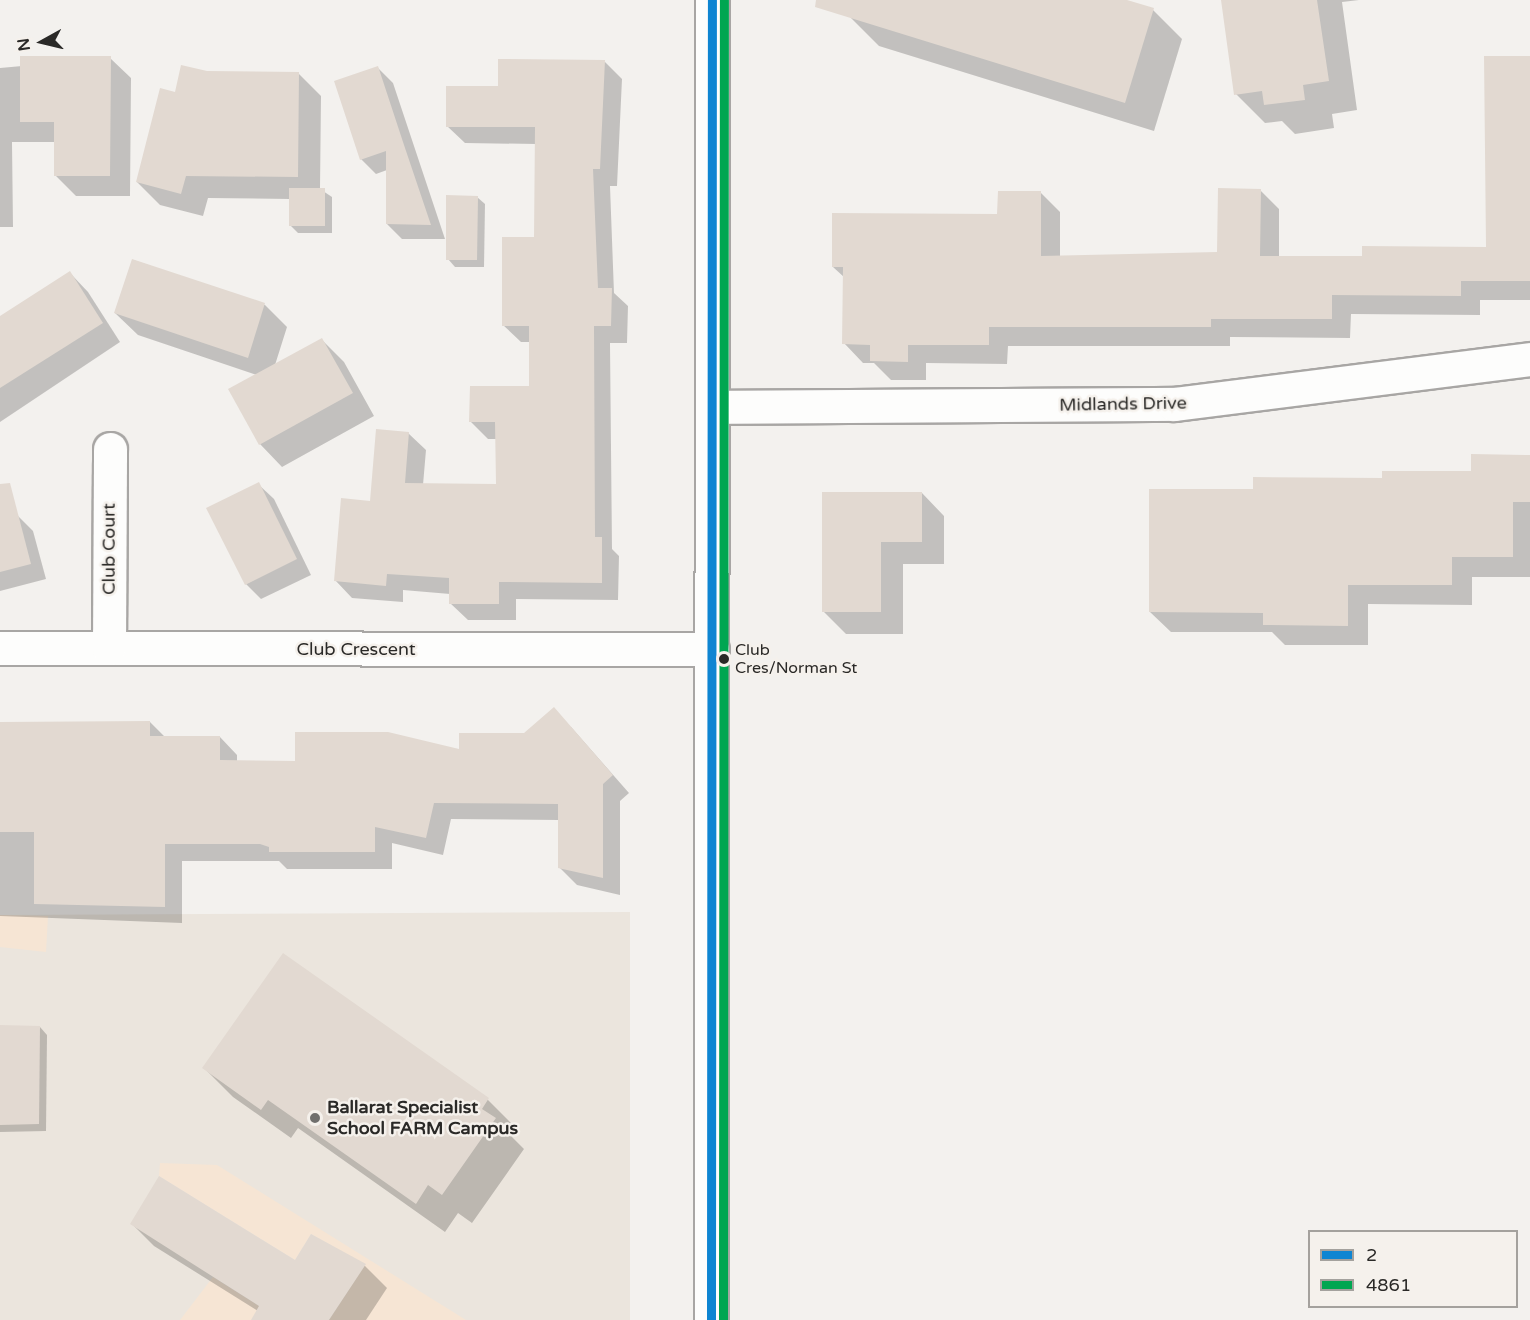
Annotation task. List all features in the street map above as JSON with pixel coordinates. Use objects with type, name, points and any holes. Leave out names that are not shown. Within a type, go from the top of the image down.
[{"type":"street","points":[[711,1320],[712,0]]},
{"type":"street","name":"Midlands Drive","points":[[712,407],[1174,405],[1251,398],[1530,359]]},
{"type":"street","name":"Club Court","points":[[108,648],[110,449]]},
{"type":"street","name":"Club Crescent","points":[[0,648],[712,649]]},
{"type":"shaded area","name":"Ballarat Specialist School FARM Campus","points":[[630,912],[630,1320],[0,1320],[0,915]]},
{"type":"shaded area","points":[[0,915],[48,916],[46,952],[0,947]]},
{"type":"shaded area","points":[[160,1163],[217,1165],[466,1320],[329,1320],[365,1265],[311,1234],[295,1260],[159,1176]]},
{"type":"shaded area","points":[[213,1277],[259,1306],[253,1320],[180,1320]]},
{"type":"building","points":[[816,0],[1127,0],[1154,8],[1125,103],[815,7]]},
{"type":"building","points":[[1221,0],[1317,0],[1329,81],[1303,85],[1305,100],[1264,105],[1262,91],[1234,95]]},
{"type":"building","points":[[20,56],[111,56],[110,176],[54,176],[54,122],[20,122]]},
{"type":"building","points":[[1484,56],[1530,56],[1530,281],[1461,281],[1461,296],[1332,295],[1332,319],[1211,319],[1211,327],[989,327],[989,345],[908,345],[908,362],[870,361],[870,345],[842,344],[843,267],[832,267],[832,213],[997,214],[998,191],[1041,191],[1041,256],[1217,252],[1218,188],[1261,189],[1260,256],[1362,256],[1362,246],[1486,247]]},
{"type":"building","points":[[498,59],[605,60],[600,169],[593,169],[598,288],[612,288],[611,326],[594,326],[595,537],[602,537],[602,583],[499,582],[499,604],[449,604],[449,578],[387,574],[386,586],[334,581],[341,498],[370,501],[376,429],[409,432],[405,483],[496,484],[495,422],[469,422],[470,386],[529,386],[529,326],[502,326],[502,237],[534,237],[535,127],[446,127],[446,86],[498,86]]},
{"type":"building","points":[[181,65],[207,71],[299,72],[298,177],[186,176],[181,194],[136,182],[160,88],[175,92]]},
{"type":"building","points":[[378,66],[431,225],[386,224],[386,151],[360,160],[334,81]]},
{"type":"building","points":[[289,188],[325,188],[325,226],[289,226]]},
{"type":"building","points":[[446,195],[478,196],[477,260],[446,260]]},
{"type":"building","points":[[132,259],[265,303],[248,358],[114,313]]},
{"type":"building","points":[[70,271],[103,323],[0,388],[0,316]]},
{"type":"building","points":[[322,338],[353,393],[259,445],[228,389]]},
{"type":"building","points":[[1471,454],[1530,455],[1530,502],[1513,502],[1513,557],[1452,557],[1452,585],[1348,585],[1348,626],[1263,625],[1263,613],[1149,612],[1149,489],[1253,489],[1253,477],[1382,478],[1382,471],[1471,471]]},
{"type":"building","points":[[259,482],[297,559],[245,585],[206,508]]},
{"type":"building","points":[[10,483],[31,564],[0,572],[0,484]]},
{"type":"building","points":[[822,492],[922,492],[922,542],[881,542],[881,612],[822,612]]},
{"type":"building","points":[[554,707],[613,775],[603,784],[603,878],[558,868],[558,804],[434,803],[426,838],[375,827],[375,852],[269,852],[269,847],[260,844],[165,844],[165,907],[34,904],[34,832],[0,832],[0,722],[150,721],[150,736],[220,736],[220,760],[295,761],[295,732],[388,732],[459,749],[459,733],[524,733]]},
{"type":"building","points":[[283,953],[489,1098],[482,1109],[496,1118],[442,1195],[428,1185],[416,1204],[268,1100],[261,1110],[202,1068]]},
{"type":"building","points":[[0,1025],[40,1026],[39,1124],[0,1125]]},
{"type":"building","points":[[159,1176],[295,1260],[311,1234],[366,1264],[329,1320],[251,1320],[259,1306],[130,1224]]},
{"type":"transit line","name":"2","points":[[711,1320],[712,0]]},
{"type":"transit line","name":"4861","points":[[723,1320],[724,0]]},
{"type":"place","name":"Club Cres/Norman St","points":[[724,659]]},
{"type":"place","name":"Ballarat Specialist School FARM Campus","points":[[315,1118]]}]
